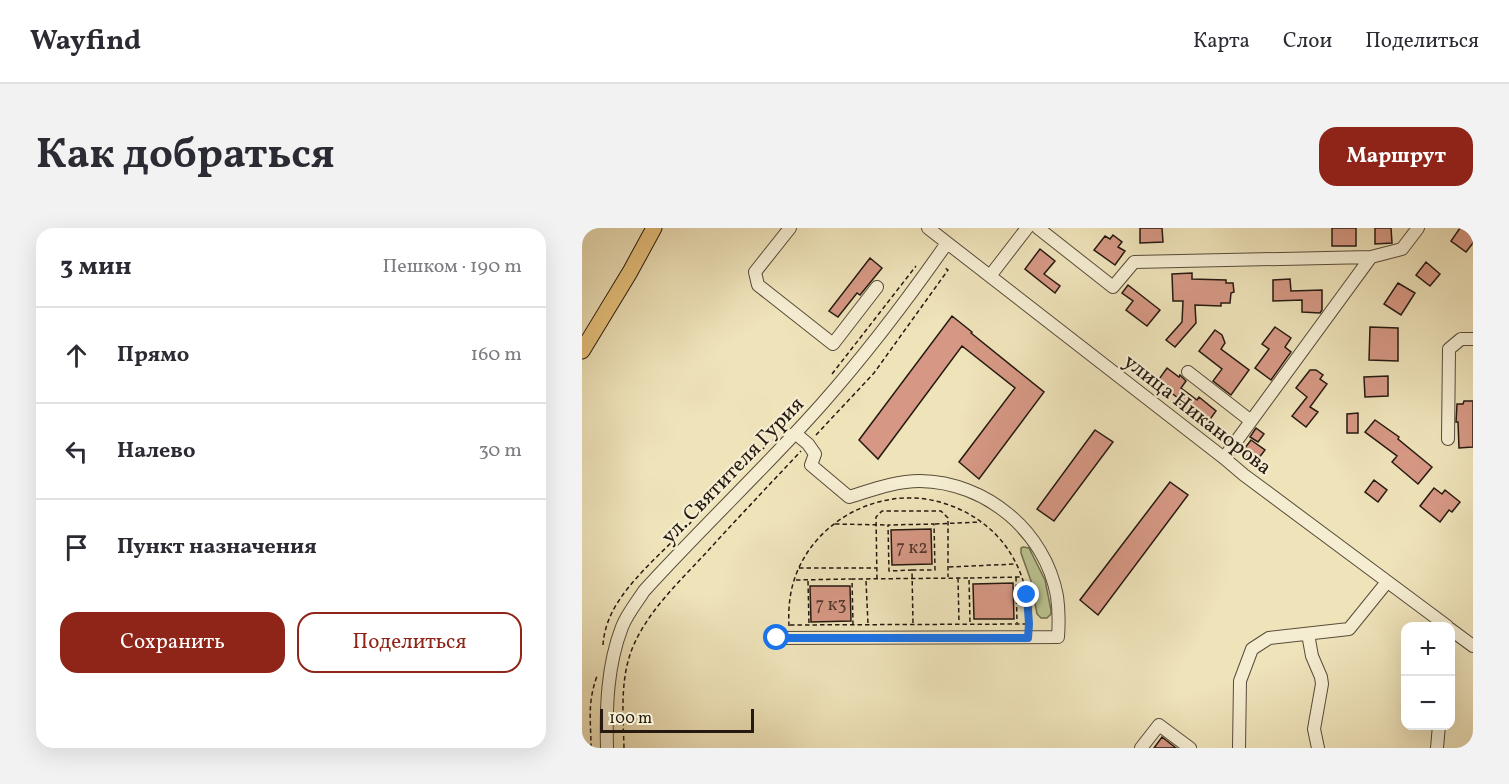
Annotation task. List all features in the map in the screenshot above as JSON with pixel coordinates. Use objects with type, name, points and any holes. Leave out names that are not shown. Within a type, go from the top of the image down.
[{"type":"main road","points":[[582,351],[654,228]]},
{"type":"street","points":[[790,228],[755,272],[758,285],[833,344],[877,287]]},
{"type":"street","name":"улица Никанорова","points":[[928,228],[1261,488],[1440,622]]},
{"type":"street","points":[[990,276],[1027,228]]},
{"type":"street","points":[[1038,228],[1113,287],[1134,262],[1371,257],[1402,249],[1418,228]]},
{"type":"street","name":"ул. Святителя Гурия","points":[[607,748],[607,695],[612,661],[623,625],[644,591],[821,405],[877,338],[947,243]]},
{"type":"street","points":[[1224,458],[1371,257]]},
{"type":"street","points":[[1448,439],[1449,349],[1461,339],[1473,339]]},
{"type":"street","points":[[1188,372],[1251,422]]},
{"type":"street","points":[[777,638],[1058,637],[1057,596],[1044,557],[1029,534],[1010,514],[974,492],[933,482],[891,484],[849,497],[811,465],[815,454],[808,444],[795,433]]},
{"type":"street","points":[[1239,748],[1240,681],[1252,649],[1269,638],[1349,629],[1387,582]]},
{"type":"street","name":"улица Никанорова","points":[[1455,633],[1473,646]]},
{"type":"street","points":[[1308,634],[1312,656],[1322,684],[1314,729],[1318,748]]},
{"type":"street","points":[[1141,748],[1159,725],[1191,748]]},
{"type":"street","points":[[1437,748],[1439,730]]},
{"type":"path","points":[[624,748],[625,679],[631,651],[638,635],[673,588],[874,373],[948,270],[939,264]]},
{"type":"path","points":[[791,639],[790,598],[799,568],[819,537],[833,524],[863,506],[903,498],[931,500],[959,508],[981,522],[1003,543],[1022,576],[1027,595],[1028,638]]},
{"type":"path","points":[[877,579],[876,517],[882,511],[941,511],[948,518],[948,578]]},
{"type":"path","points":[[833,524],[981,522]]},
{"type":"path","points":[[888,525],[889,571],[935,570],[934,524]]},
{"type":"path","points":[[948,567],[1016,564]]},
{"type":"path","points":[[799,568],[876,568]]},
{"type":"path","points":[[912,570],[913,624]]},
{"type":"path","points":[[795,580],[1022,576]]},
{"type":"path","points":[[1016,577],[1017,624]]},
{"type":"path","points":[[958,578],[959,624]]},
{"type":"path","points":[[969,578],[970,624]]},
{"type":"path","points":[[852,579],[854,625]]},
{"type":"path","points":[[866,579],[868,625]]},
{"type":"path","points":[[808,580],[809,625]]},
{"type":"path","points":[[789,625],[1029,624]]},
{"type":"green space","points":[[1023,547],[1029,548],[1045,580],[1051,610],[1047,618],[1041,618],[1037,614],[1031,581],[1021,553]]},
{"type":"building","points":[[1140,228],[1162,228],[1163,242],[1140,243]]},
{"type":"building","points":[[1332,228],[1356,228],[1356,246],[1332,246]]},
{"type":"building","points":[[1375,228],[1391,228],[1392,243],[1375,244]]},
{"type":"building","points":[[1460,228],[1473,228],[1473,243],[1466,252],[1451,241]]},
{"type":"building","points":[[1113,235],[1122,242],[1118,247],[1125,251],[1115,265],[1094,250],[1105,236],[1110,239]]},
{"type":"building","points":[[1040,249],[1055,261],[1044,274],[1060,286],[1055,293],[1025,269]]},
{"type":"building","points":[[870,258],[882,268],[860,295],[857,293],[838,317],[829,311]]},
{"type":"building","points":[[1426,262],[1440,274],[1430,286],[1416,275]]},
{"type":"building","points":[[1192,273],[1192,279],[1226,280],[1226,283],[1233,283],[1234,292],[1231,293],[1230,303],[1221,303],[1221,306],[1195,305],[1196,323],[1175,347],[1166,340],[1182,322],[1183,301],[1173,301],[1172,274]]},
{"type":"building","points":[[1290,279],[1291,291],[1322,290],[1320,313],[1302,312],[1302,300],[1273,301],[1273,280]]},
{"type":"building","points":[[1398,283],[1415,293],[1401,315],[1384,304]]},
{"type":"building","points":[[1128,285],[1160,310],[1147,326],[1126,310],[1133,301],[1122,293]]},
{"type":"building","points":[[952,316],[1044,392],[979,479],[959,462],[1015,388],[962,346],[878,459],[859,440]]},
{"type":"building","points":[[1275,327],[1291,338],[1285,347],[1291,352],[1271,380],[1255,368],[1269,349],[1262,344]]},
{"type":"building","points":[[1370,327],[1398,328],[1398,361],[1369,360]]},
{"type":"building","points":[[1215,330],[1222,335],[1225,343],[1221,349],[1249,370],[1231,395],[1213,381],[1222,369],[1199,351]]},
{"type":"building","points":[[1167,368],[1186,381],[1181,388],[1197,400],[1199,397],[1216,411],[1206,425],[1179,404],[1182,401],[1157,382]]},
{"type":"building","points":[[1310,370],[1316,370],[1323,375],[1320,379],[1327,384],[1310,407],[1318,412],[1306,427],[1292,416],[1307,397],[1296,388]]},
{"type":"building","points":[[1388,376],[1388,396],[1365,397],[1364,377]]},
{"type":"building","points":[[1464,401],[1473,401],[1473,447],[1459,448],[1458,422],[1456,422],[1457,404],[1463,404]]},
{"type":"building","points":[[1358,413],[1358,433],[1347,433],[1347,414]]},
{"type":"building","points":[[1375,420],[1399,437],[1398,439],[1432,467],[1418,484],[1392,462],[1397,456],[1365,432]]},
{"type":"building","points":[[1256,428],[1264,434],[1258,442],[1250,437]]},
{"type":"building","points":[[1095,430],[1113,442],[1054,521],[1037,509]]},
{"type":"building","points":[[1251,440],[1265,450],[1255,463],[1241,453]]},
{"type":"building","points":[[1374,480],[1387,490],[1378,502],[1365,492]]},
{"type":"building","points":[[1170,482],[1188,495],[1098,615],[1080,600]]},
{"type":"building","points":[[1434,488],[1442,494],[1445,490],[1460,502],[1452,512],[1449,510],[1440,522],[1420,506]]},
{"type":"building","points":[[931,529],[932,564],[892,565],[891,530]]},
{"type":"building","points":[[1013,583],[1014,619],[974,619],[973,584]]},
{"type":"building","points":[[810,586],[850,586],[851,621],[811,622]]},
{"type":"building","points":[[1162,737],[1176,748],[1154,748]]},
{"type":"route","points":[[777,638],[1028,638],[1027,595]]}]
